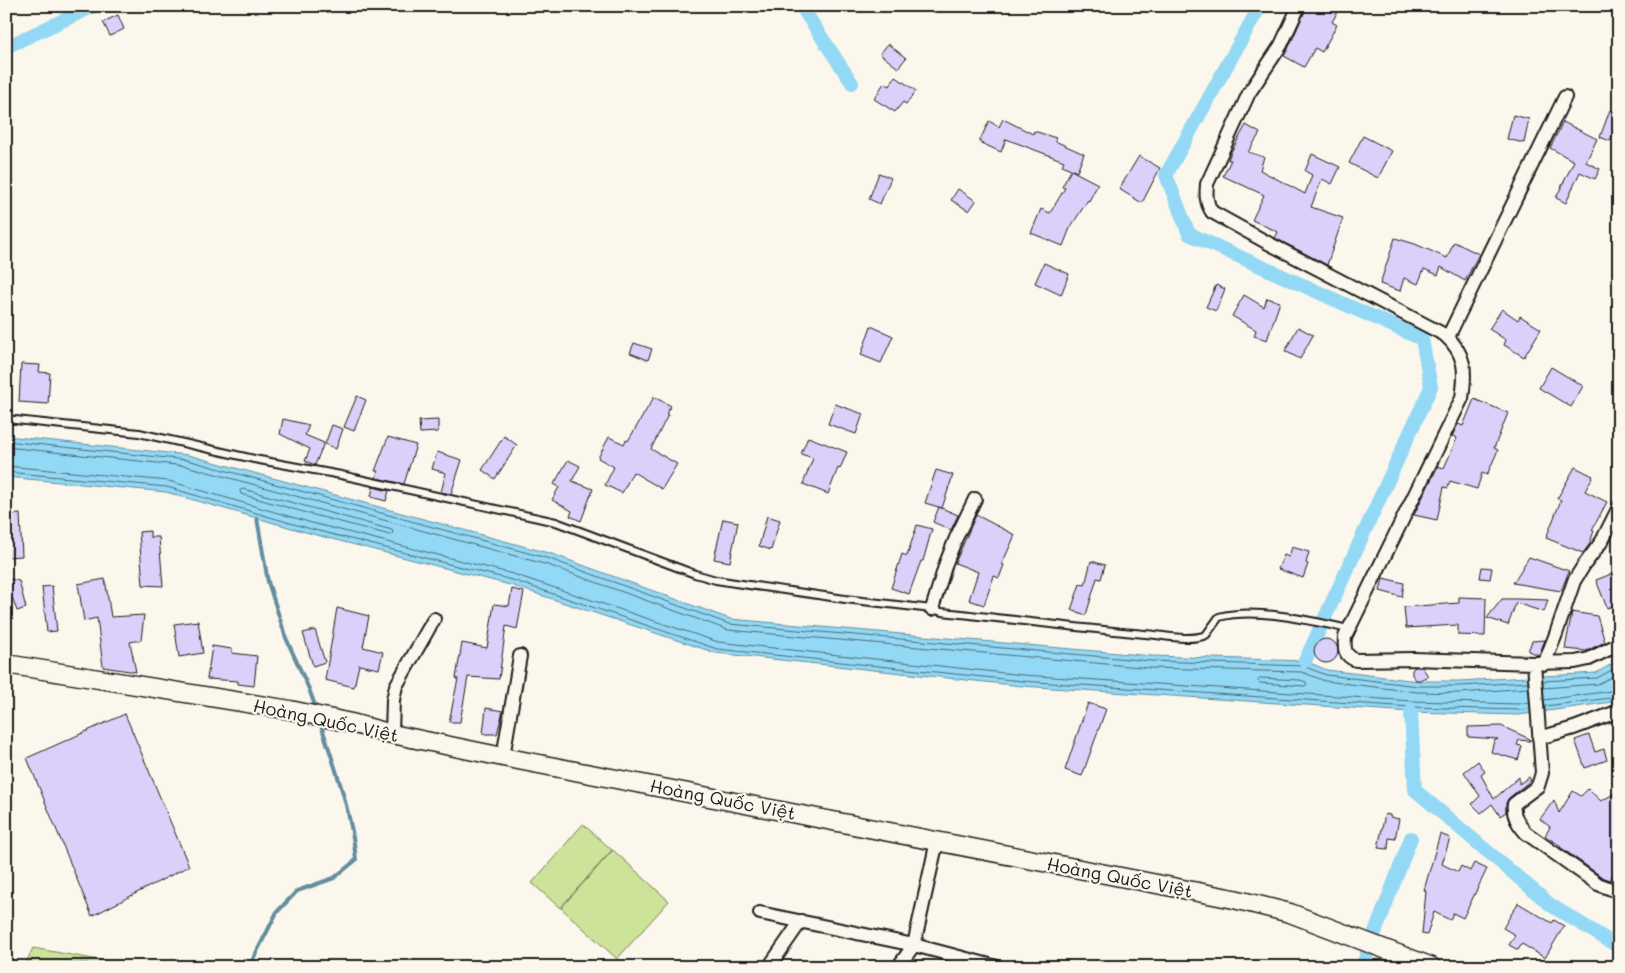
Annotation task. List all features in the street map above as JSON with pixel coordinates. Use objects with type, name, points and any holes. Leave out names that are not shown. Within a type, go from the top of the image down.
[{"type":"street","points":[[1299,6],[1281,45],[1248,93],[1207,184],[1208,206],[1212,212],[1448,338],[1456,346],[1463,363],[1465,376],[1462,398],[1345,637],[1346,654],[1356,660],[1414,659],[1537,666],[1589,659],[1619,644]]},
{"type":"street","points":[[1448,338],[1566,97]]},
{"type":"street","points":[[932,609],[949,555],[975,499]]},
{"type":"street","points":[[1619,507],[1602,541],[1574,581],[1556,634],[1537,666],[1541,780],[1534,790],[1514,804],[1514,815],[1526,833],[1598,884],[1619,892]]},
{"type":"street","points":[[392,734],[393,700],[396,686],[434,619]]},
{"type":"street","points":[[503,757],[520,656]]},
{"type":"street","name":"Hoàng Quốc Việt","points":[[6,664],[290,710],[503,757],[1234,899],[1290,913],[1400,958],[1432,967]]},
{"type":"street","points":[[1539,734],[1574,728],[1619,711]]},
{"type":"street","points":[[898,967],[914,945],[937,840]]},
{"type":"street","points":[[760,913],[914,945],[997,967]]},
{"type":"street","points":[[769,967],[801,921]]},
{"type":"lane","points":[[6,419],[139,433],[556,522],[695,574],[716,580],[845,599],[932,609],[942,612],[1187,637],[1206,635],[1219,617],[1232,615],[1270,615],[1349,629]]},
{"type":"green space","points":[[583,824],[612,850],[560,908],[532,883]]},
{"type":"green space","points":[[613,850],[669,901],[617,959],[561,908]]},
{"type":"green space","points":[[33,948],[115,963],[113,967],[24,967]]},
{"type":"water","points":[[6,436],[188,455],[552,554],[730,619],[1152,656],[1305,661],[1327,670],[1418,681],[1459,681],[1596,673],[1619,660],[1619,701],[1519,715],[1411,712],[1022,686],[716,653],[510,585],[309,533],[166,492],[6,477]]},
{"type":"building","points":[[1307,6],[1329,6],[1338,11],[1332,22],[1337,25],[1322,52],[1315,48],[1304,67],[1284,56]]},
{"type":"building","points":[[118,15],[124,29],[110,36],[103,22]]},
{"type":"building","points":[[888,44],[906,58],[898,68],[880,54]]},
{"type":"building","points":[[895,76],[916,91],[906,104],[903,102],[895,112],[874,99],[884,83],[890,86]]},
{"type":"building","points":[[1610,110],[1619,114],[1619,118],[1610,141],[1600,137]]},
{"type":"building","points":[[1513,115],[1529,119],[1524,143],[1507,139]]},
{"type":"building","points":[[1003,119],[1033,134],[1034,131],[1056,138],[1055,141],[1084,154],[1077,172],[1062,165],[1064,161],[1006,139],[1001,152],[979,142],[989,121],[999,127]]},
{"type":"building","points":[[1563,122],[1597,139],[1586,162],[1600,169],[1595,179],[1580,172],[1566,203],[1556,198],[1574,161],[1550,148]]},
{"type":"building","points":[[1246,125],[1260,133],[1248,152],[1264,157],[1260,170],[1305,194],[1312,175],[1305,171],[1312,154],[1340,167],[1332,184],[1322,179],[1311,207],[1343,218],[1327,265],[1275,238],[1278,232],[1252,220],[1264,195],[1223,176],[1231,160],[1228,160],[1231,152]]},
{"type":"building","points":[[1363,136],[1392,151],[1378,178],[1349,163]]},
{"type":"building","points":[[1139,156],[1160,168],[1142,203],[1119,189]]},
{"type":"building","points":[[1071,170],[1098,184],[1089,201],[1070,228],[1063,246],[1031,233],[1041,209],[1050,213],[1065,188],[1062,187]]},
{"type":"building","points":[[879,173],[891,178],[880,204],[869,199]]},
{"type":"building","points":[[958,189],[976,201],[969,211],[951,200]]},
{"type":"building","points":[[1395,238],[1415,244],[1447,258],[1454,242],[1479,254],[1465,281],[1441,267],[1438,275],[1424,269],[1418,284],[1404,278],[1400,291],[1380,284]]},
{"type":"building","points":[[1044,263],[1069,274],[1061,295],[1035,283]]},
{"type":"building","points":[[1216,285],[1225,289],[1216,311],[1206,307]]},
{"type":"building","points":[[1244,295],[1264,307],[1267,298],[1280,302],[1267,340],[1254,336],[1256,330],[1232,316]]},
{"type":"building","points":[[1502,309],[1518,320],[1520,316],[1541,329],[1524,357],[1504,345],[1506,340],[1489,329]]},
{"type":"building","points":[[871,326],[893,336],[881,363],[861,355]]},
{"type":"building","points":[[1298,327],[1313,335],[1300,359],[1285,351]]},
{"type":"building","points":[[634,343],[652,349],[648,360],[630,353]]},
{"type":"building","points":[[21,364],[40,365],[39,372],[50,373],[48,404],[19,402]]},
{"type":"building","points":[[1551,367],[1583,386],[1571,407],[1539,388]]},
{"type":"building","points":[[357,396],[366,400],[354,431],[344,427]]},
{"type":"building","points":[[654,397],[671,406],[651,449],[677,464],[662,489],[633,472],[622,493],[605,485],[614,467],[598,458],[609,437],[624,444],[626,440],[628,441]]},
{"type":"building","points":[[1474,399],[1508,413],[1494,448],[1498,450],[1487,475],[1482,473],[1477,489],[1450,481],[1448,488],[1444,487],[1437,520],[1414,515],[1438,466],[1444,468],[1457,438],[1452,436],[1458,424],[1463,426]]},
{"type":"building","points":[[835,404],[863,414],[856,434],[828,424]]},
{"type":"building","points":[[283,419],[309,425],[305,435],[324,443],[315,465],[305,461],[310,449],[280,434]]},
{"type":"building","points":[[438,420],[438,432],[420,433],[419,421]]},
{"type":"building","points":[[332,425],[343,429],[336,449],[325,444]]},
{"type":"building","points":[[504,436],[517,445],[495,479],[482,470]]},
{"type":"building","points":[[388,437],[416,445],[404,484],[376,478],[378,471],[375,471]]},
{"type":"building","points":[[808,437],[847,452],[840,469],[838,468],[828,494],[803,484],[813,458],[801,454]]},
{"type":"building","points":[[437,452],[462,460],[451,494],[441,492],[446,473],[432,469]]},
{"type":"building","points":[[568,460],[580,466],[572,481],[593,489],[581,521],[570,516],[572,511],[552,500],[559,487],[554,484]]},
{"type":"building","points":[[1575,467],[1593,476],[1585,491],[1607,502],[1592,530],[1594,531],[1589,545],[1583,553],[1546,538],[1561,500],[1557,499]]},
{"type":"building","points":[[936,470],[953,475],[942,508],[925,503]]},
{"type":"building","points":[[373,487],[389,491],[386,501],[371,497]]},
{"type":"building","points":[[939,507],[958,515],[951,530],[933,522]]},
{"type":"building","points":[[20,514],[22,556],[8,557],[8,549],[6,549],[6,515]]},
{"type":"building","points":[[976,515],[1015,535],[1002,564],[1004,565],[999,578],[994,576],[984,605],[969,600],[978,572],[955,563]]},
{"type":"building","points":[[767,516],[780,520],[771,550],[759,546]]},
{"type":"building","points":[[723,519],[738,522],[730,562],[714,559]]},
{"type":"building","points":[[917,525],[932,529],[923,561],[921,561],[909,594],[891,588],[902,554],[907,556]]},
{"type":"building","points":[[150,531],[150,537],[159,537],[163,586],[143,585],[139,532]]},
{"type":"building","points":[[1292,547],[1309,552],[1306,563],[1308,564],[1303,578],[1278,569],[1284,555],[1289,557]]},
{"type":"building","points":[[1529,557],[1569,571],[1561,591],[1513,583]]},
{"type":"building","points":[[1091,561],[1105,565],[1101,579],[1097,578],[1086,615],[1071,610],[1080,584],[1085,585]]},
{"type":"building","points":[[1482,567],[1492,568],[1490,579],[1480,578]]},
{"type":"building","points":[[1619,571],[1619,604],[1607,608],[1596,580]]},
{"type":"building","points":[[6,578],[19,581],[26,608],[17,611],[12,597],[6,597]]},
{"type":"building","points":[[1383,578],[1404,583],[1402,597],[1380,591]]},
{"type":"building","points":[[105,579],[111,617],[144,615],[141,640],[130,642],[136,672],[103,667],[97,618],[84,621],[78,584]]},
{"type":"building","points":[[52,586],[57,631],[47,632],[42,587]]},
{"type":"building","points":[[512,589],[524,592],[517,629],[506,626],[499,679],[468,677],[460,722],[449,722],[458,679],[456,678],[462,643],[487,648],[494,604],[509,606]]},
{"type":"building","points":[[1459,597],[1486,598],[1485,636],[1458,635],[1458,625],[1406,628],[1404,607],[1459,603]]},
{"type":"building","points":[[1502,599],[1548,600],[1544,612],[1516,603],[1508,625],[1487,618]]},
{"type":"building","points":[[337,608],[369,616],[363,647],[383,652],[379,669],[359,665],[354,687],[325,680]]},
{"type":"building","points":[[1572,612],[1597,616],[1605,642],[1586,651],[1565,649]]},
{"type":"building","points":[[198,621],[203,653],[179,657],[174,624]]},
{"type":"building","points":[[315,630],[325,662],[313,666],[303,633]]},
{"type":"building","points":[[1326,639],[1331,640],[1337,646],[1337,656],[1331,662],[1326,663],[1321,662],[1315,656],[1314,651],[1315,646],[1321,640]]},
{"type":"building","points":[[1545,640],[1539,655],[1528,651],[1532,641]]},
{"type":"building","points":[[212,646],[232,649],[232,653],[257,656],[254,686],[238,684],[238,681],[207,679]]},
{"type":"building","points":[[1415,667],[1422,667],[1428,676],[1416,680],[1412,675],[1412,670]]},
{"type":"building","points":[[1088,703],[1106,709],[1082,776],[1065,770]]},
{"type":"building","points":[[486,708],[503,711],[497,734],[483,734]]},
{"type":"building","points":[[125,714],[189,866],[92,916],[27,758]]},
{"type":"building","points":[[1501,726],[1530,739],[1530,741],[1519,740],[1517,745],[1522,746],[1518,760],[1491,752],[1494,741],[1498,739],[1468,737],[1468,727]]},
{"type":"building","points":[[1589,735],[1595,752],[1604,749],[1607,760],[1585,768],[1575,740]]},
{"type":"building","points":[[1478,761],[1485,772],[1481,775],[1494,799],[1519,777],[1519,784],[1529,777],[1531,780],[1509,798],[1506,803],[1506,812],[1500,816],[1492,804],[1481,813],[1472,804],[1480,796],[1464,772]]},
{"type":"building","points":[[1588,789],[1601,801],[1619,791],[1619,865],[1610,880],[1602,877],[1545,836],[1550,827],[1540,819],[1554,800],[1559,813],[1573,791],[1581,796]]},
{"type":"building","points":[[1385,814],[1399,819],[1395,839],[1389,838],[1388,849],[1378,848]]},
{"type":"building","points":[[1440,834],[1450,838],[1442,864],[1458,872],[1461,866],[1470,871],[1474,863],[1487,869],[1463,918],[1453,913],[1450,920],[1434,912],[1427,935],[1422,934],[1426,891],[1424,890]]},
{"type":"building","points":[[1518,903],[1552,923],[1554,920],[1564,926],[1545,958],[1522,944],[1518,950],[1509,945],[1515,935],[1503,928]]},
{"type":"waterway","points":[[6,47],[94,6]]},
{"type":"waterway","points":[[801,6],[852,83]]},
{"type":"waterway","points":[[1260,6],[1166,175],[1189,234],[1422,339],[1431,387],[1305,661]]},
{"type":"waterway","points":[[257,518],[268,582],[286,638],[317,711]]},
{"type":"waterway","points":[[1411,712],[1415,790],[1552,906],[1619,947]]},
{"type":"waterway","points":[[249,967],[277,912],[297,891],[334,878],[356,860],[347,808],[320,722]]},
{"type":"waterway","points":[[1362,967],[1411,838]]},
{"type":"waterway","points":[[27,967],[87,964],[89,967]]}]
